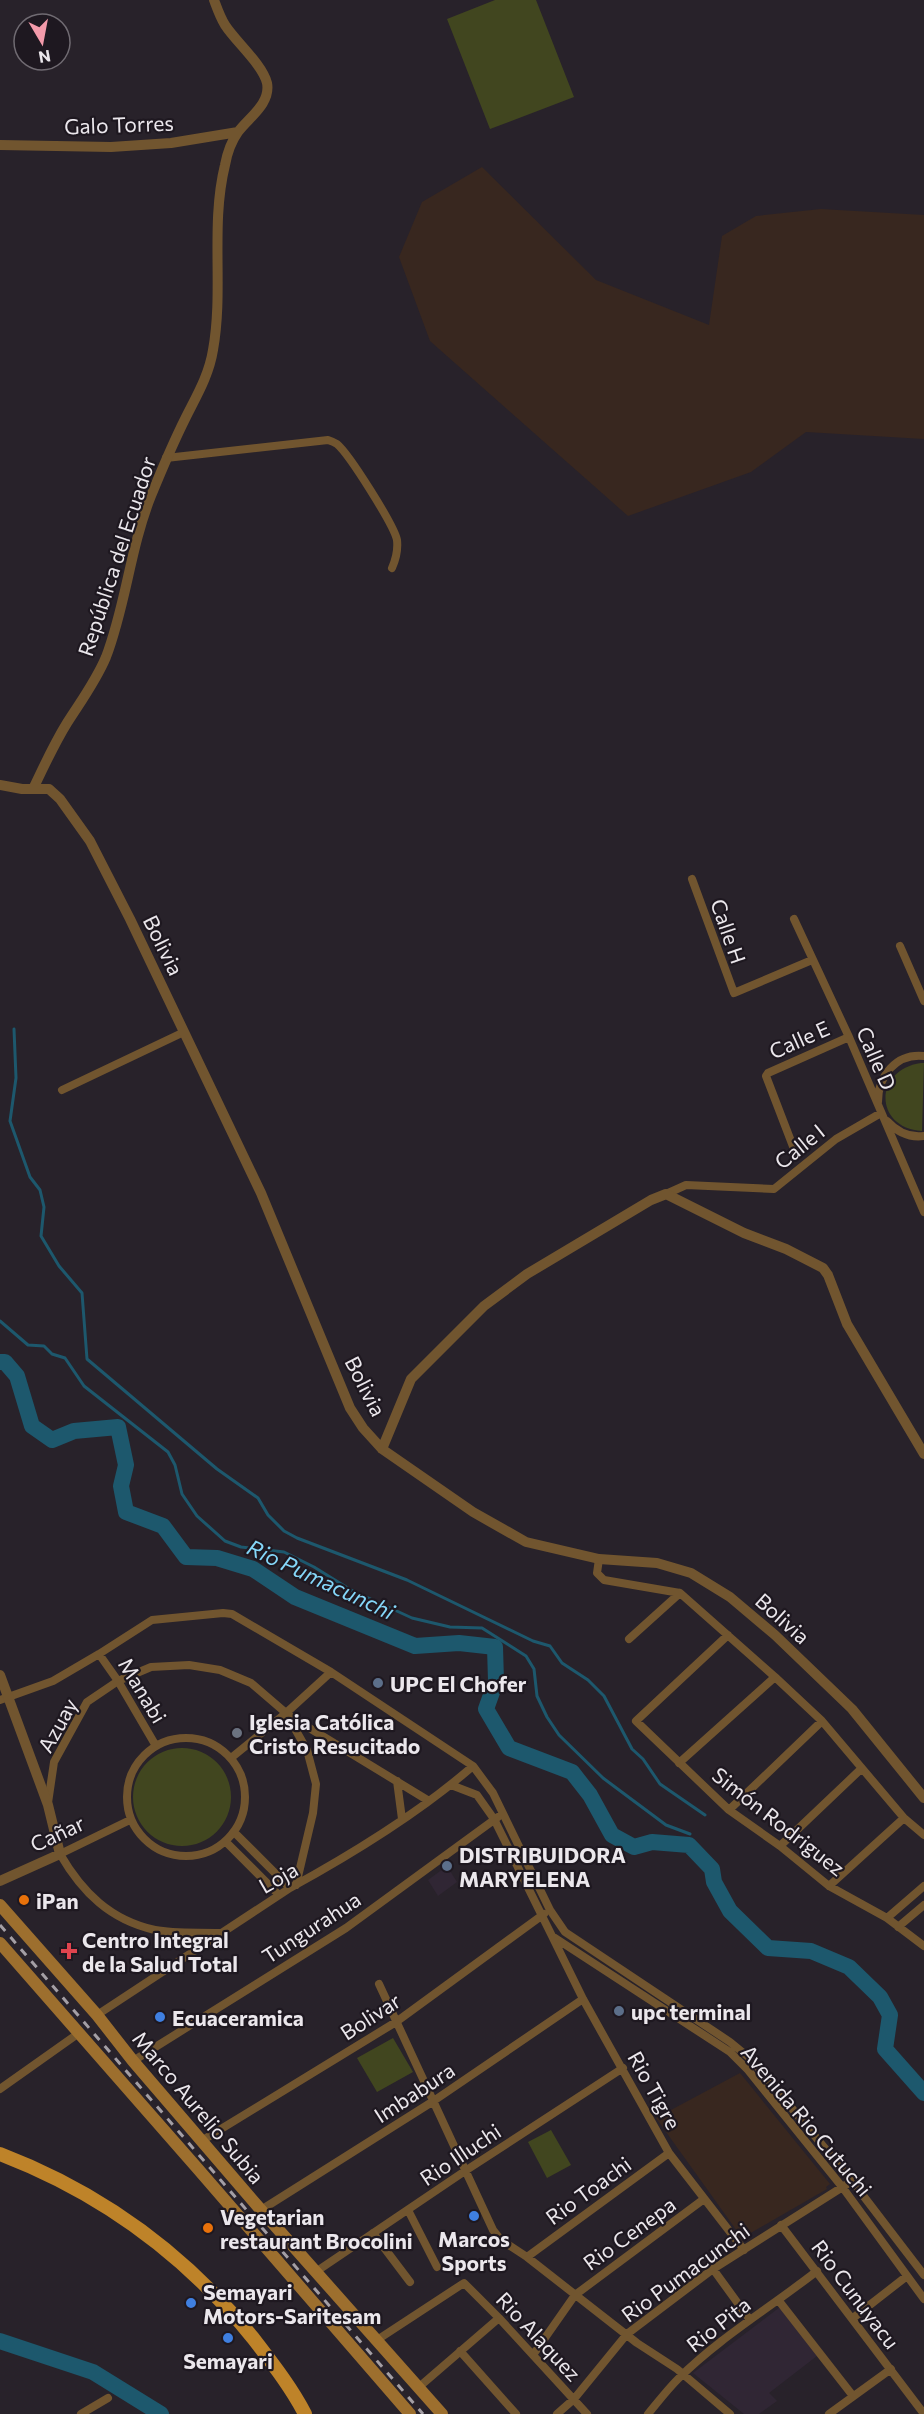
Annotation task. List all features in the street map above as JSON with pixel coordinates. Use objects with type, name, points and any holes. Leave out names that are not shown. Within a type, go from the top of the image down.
[{"type":"main road","name":"Marco Aurelio Subia","points":[[0,1905],[97,2015],[133,2061],[261,2210],[442,2414]]},
{"type":"main road","name":"Marco Aurelio Subia","points":[[0,1944],[410,2414]]},
{"type":"main road","points":[[0,2154],[53,2176],[82,2192],[138,2226],[171,2252],[206,2284],[239,2321],[282,2376],[305,2414]]},
{"type":"street","name":"República del Ecuador","points":[[34,787],[56,743],[90,691],[106,658],[149,500],[166,458],[205,380],[213,351],[216,322],[216,243],[221,181],[228,153],[238,132],[257,113],[266,96],[267,86],[264,74],[224,24],[214,0]]},
{"type":"street","name":"Galo Torres","points":[[0,145],[111,147],[171,143],[238,132]]},
{"type":"street","points":[[166,458],[328,440],[336,443],[358,473],[396,537],[396,555],[392,568]]},
{"type":"street","points":[[0,785],[22,789],[34,787]]},
{"type":"street","name":"Bolivia","points":[[34,787],[49,789],[60,799],[90,841],[261,1193],[350,1408],[363,1428],[382,1449],[473,1512],[526,1542],[599,1559],[657,1563],[691,1573],[729,1596],[775,1635],[852,1709],[924,1798]]},
{"type":"street","name":"Calle H","points":[[692,879],[734,993],[812,960]]},
{"type":"street","name":"Calle D","points":[[794,919],[849,1037],[924,1212]]},
{"type":"street","points":[[900,945],[924,1001]]},
{"type":"street","points":[[62,1090],[184,1032]]},
{"type":"street","name":"Calle E","points":[[794,1149],[766,1076],[768,1073],[849,1037]]},
{"type":"street","points":[[924,1056],[908,1057],[897,1061],[888,1069],[879,1090],[881,1113],[897,1131],[908,1135],[924,1136]]},
{"type":"street","name":"Calle I","points":[[666,1194],[686,1185],[774,1189],[836,1139],[881,1113]]},
{"type":"street","points":[[382,1449],[411,1379],[484,1306],[527,1274],[651,1200],[666,1194],[744,1233],[816,1263],[828,1275],[847,1324],[924,1454]]},
{"type":"street","points":[[599,1559],[597,1573],[604,1580],[680,1593],[822,1721],[904,1818],[924,1835]]},
{"type":"street","points":[[629,1639],[680,1593]]},
{"type":"street","name":"Avenida Rio Cutuchi","points":[[5,1698],[53,1681],[152,1620],[228,1613],[331,1672],[473,1766],[493,1793],[550,1910],[565,1932],[730,2042],[752,2060],[852,2181],[924,2275]]},
{"type":"street","name":"Simón Rodriguez","points":[[728,1635],[636,1721],[729,1810],[780,1846],[829,1886],[887,1918],[924,1946]]},
{"type":"street","name":"Manabi","points":[[99,1654],[118,1681],[156,1746]]},
{"type":"street","name":"Azuay","points":[[48,1805],[54,1762],[87,1702],[118,1681],[151,1667],[189,1665],[220,1670],[251,1683],[286,1713],[307,1750],[316,1784],[313,1813],[293,1887]]},
{"type":"street","points":[[231,1758],[331,1672]]},
{"type":"street","points":[[0,1675],[5,1698],[48,1805],[60,1854],[75,1880],[95,1901],[120,1918],[156,1930],[220,1933]]},
{"type":"street","points":[[679,1762],[775,1677]]},
{"type":"street","points":[[286,1713],[429,1801]]},
{"type":"street","points":[[729,1810],[822,1721]]},
{"type":"street","points":[[196,1738],[215,1745],[231,1758],[243,1777],[246,1799],[242,1821],[235,1833],[226,1842],[201,1855],[173,1856],[147,1843],[130,1820],[126,1800],[129,1778],[140,1760],[156,1746],[175,1739],[196,1738]]},
{"type":"street","name":"Loja","points":[[97,2015],[279,1895],[325,1870],[429,1801],[473,1766]]},
{"type":"street","points":[[780,1846],[861,1769]]},
{"type":"street","points":[[397,1781],[402,1819]]},
{"type":"street","name":"Avenida Rio Cutuchi","points":[[451,1785],[477,1795],[494,1819],[552,1936],[730,2052],[748,2070],[843,2188],[924,2299]]},
{"type":"street","name":"Tungurahua","points":[[133,2061],[346,1928],[503,1814]]},
{"type":"street","points":[[829,1886],[904,1818]]},
{"type":"street","name":"Cañar","points":[[0,1881],[130,1820]]},
{"type":"street","points":[[235,1833],[293,1887]]},
{"type":"street","points":[[226,1842],[279,1895]]},
{"type":"street","points":[[887,1918],[922,1892]]},
{"type":"street","points":[[898,1927],[924,1905]]},
{"type":"street","name":"Bolivar","points":[[203,2140],[396,2022],[550,1910]]},
{"type":"street","name":"Rio Tigre","points":[[552,1936],[583,1999],[669,2153],[744,2250]]},
{"type":"street","points":[[379,1984],[432,2102],[493,2230],[501,2240],[683,2374],[730,2414]]},
{"type":"street","name":"Imbabura","points":[[261,2210],[432,2102],[583,1999]]},
{"type":"street","points":[[0,2089],[79,2033]]},
{"type":"street","name":"Rio Illuchi","points":[[317,2271],[623,2068]]},
{"type":"street","name":"Rio Toachi","points":[[527,2257],[669,2153]]},
{"type":"street","name":"Rio Pumacunchi","points":[[557,2414],[574,2399],[627,2334],[712,2269],[852,2181]]},
{"type":"street","name":"Rio Cenepa","points":[[533,2355],[575,2295],[704,2199]]},
{"type":"street","points":[[408,2210],[437,2267]]},
{"type":"street","name":"Rio Cunuyacu","points":[[781,2225],[924,2414]]},
{"type":"street","points":[[373,2234],[410,2282]]},
{"type":"street","points":[[712,2269],[750,2320]]},
{"type":"street","name":"Rio Pita","points":[[648,2414],[683,2374],[750,2320],[817,2271]]},
{"type":"street","points":[[852,2318],[907,2276]]},
{"type":"street","name":"Rio Alaquez","points":[[377,2340],[464,2283],[587,2414]]},
{"type":"street","points":[[779,2301],[853,2396]]},
{"type":"street","points":[[419,2387],[499,2318]]},
{"type":"street","points":[[460,2351],[516,2414]]},
{"type":"street","points":[[829,2414],[891,2369]]},
{"type":"street","points":[[81,2414],[108,2398]]},
{"type":"shaded area","points":[[482,167],[596,280],[709,325],[722,236],[756,216],[821,209],[924,215],[924,439],[806,432],[751,472],[628,516],[430,341],[399,257],[422,202]]},
{"type":"shaded area","name":"DISTRIBUIDORA MARYELENA","points":[[447,1866],[457,1882],[438,1896],[428,1880]]},
{"type":"shaded area","points":[[740,2073],[830,2184],[826,2187],[827,2189],[742,2238],[656,2118]]},
{"type":"shaded area","points":[[780,2307],[817,2356],[769,2393],[777,2401],[759,2414],[744,2414],[693,2373]]},
{"type":"green space","points":[[495,0],[536,0],[574,97],[490,129],[447,19]]},
{"type":"green space","points":[[924,1063],[922,1131],[906,1128],[895,1120],[888,1110],[885,1098],[894,1076],[905,1068]]},
{"type":"green space","points":[[182,1748],[201,1752],[217,1762],[227,1778],[231,1797],[227,1816],[217,1832],[201,1842],[182,1846],[163,1842],[147,1832],[137,1816],[133,1797],[137,1778],[147,1762],[163,1752]]},
{"type":"green space","points":[[393,2038],[413,2072],[377,2092],[357,2058]]},
{"type":"green space","points":[[551,2130],[571,2165],[547,2178],[528,2142]]},
{"type":"waterway","points":[[14,1029],[16,1078],[10,1121],[30,1177],[40,1190],[44,1207],[41,1236],[59,1266],[82,1293],[87,1359],[217,1469],[258,1498],[268,1515],[284,1531],[407,1580],[533,1641],[550,1646],[562,1663],[588,1680],[604,1696],[632,1749],[643,1759],[660,1784],[705,1815]]},
{"type":"waterway","points":[[0,1321],[28,1345],[44,1346],[52,1354],[65,1358],[84,1386],[168,1452],[175,1465],[182,1494],[197,1516],[225,1541],[241,1547],[284,1552],[351,1590],[412,1618],[450,1627],[482,1628],[526,1656],[534,1669],[537,1696],[559,1735],[603,1778],[666,1825],[690,1834]]},
{"type":"waterway","name":"Rio Pumacunchi","points":[[0,1362],[5,1362],[17,1376],[32,1426],[52,1440],[74,1431],[118,1427],[126,1465],[121,1486],[126,1512],[163,1526],[186,1557],[217,1558],[253,1569],[295,1597],[415,1646],[459,1643],[495,1647],[496,1681],[486,1709],[509,1748],[572,1772],[590,1795],[612,1835],[634,1847],[652,1842],[689,1845],[712,1869],[714,1882],[730,1911],[768,1948],[811,1951],[849,1967],[880,1997],[890,2015],[885,2049],[924,2093]]},
{"type":"waterway","points":[[0,2341],[93,2372],[161,2414]]},
{"type":"railway","points":[[0,1925],[423,2414]]},
{"type":"place","name":"UPC El Chofer","points":[[378,1683]]},
{"type":"place","name":"Iglesia Católica Cristo Resucitado","points":[[237,1733]]},
{"type":"place","name":"DISTRIBUIDORA MARYELENA","points":[[447,1866]]},
{"type":"place","name":"iPan","points":[[24,1900]]},
{"type":"place","name":"Centro Integral de la Salud Total","points":[[69,1951]]},
{"type":"place","name":"upc terminal","points":[[619,2011]]},
{"type":"place","name":"Ecuaceramica","points":[[160,2017]]},
{"type":"place","name":"Marcos Sports","points":[[474,2216]]},
{"type":"place","name":"Vegetarian restaurant Brocolini","points":[[208,2228]]},
{"type":"place","name":"Semayari Motors-Saritesam","points":[[191,2303]]},
{"type":"place","name":"Semayari","points":[[228,2338]]}]
